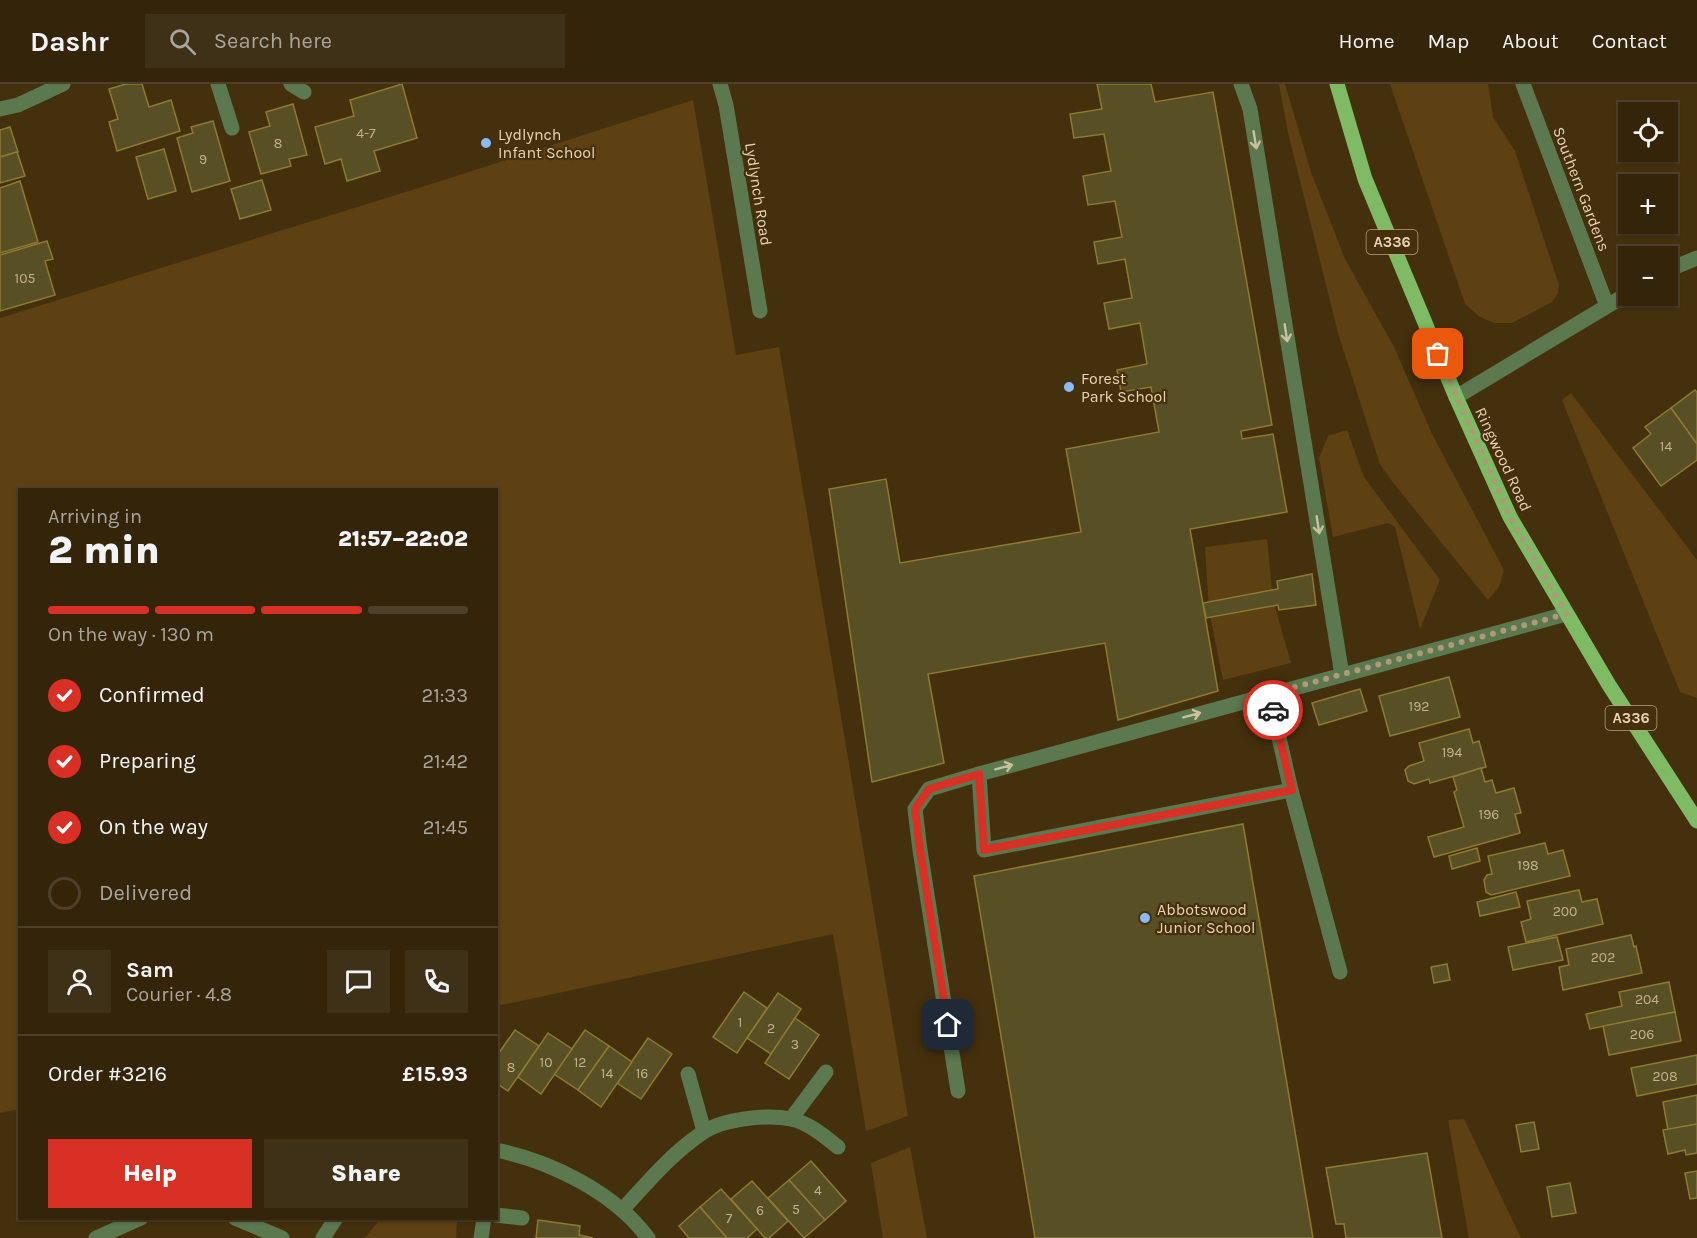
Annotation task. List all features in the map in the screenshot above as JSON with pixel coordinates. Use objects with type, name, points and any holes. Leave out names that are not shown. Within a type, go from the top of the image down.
[{"type":"main road","name":"Ringwood Road","points":[[1337,84],[1365,179],[1456,397],[1510,517],[1566,614],[1697,821]]},
{"type":"street","points":[[0,109],[18,105],[63,84]]},
{"type":"street","points":[[218,84],[232,128]]},
{"type":"street","points":[[291,84],[304,92]]},
{"type":"street","name":"Lydlynch Road","points":[[720,84],[726,105],[760,310]]},
{"type":"street","points":[[1240,84],[1250,109],[1342,675]]},
{"type":"street","name":"Southern Gardens","points":[[1523,84],[1607,306]]},
{"type":"street","points":[[1678,266],[1697,258]]},
{"type":"street","points":[[1456,397],[1618,300]]},
{"type":"street","points":[[958,1090],[915,809],[929,789],[1566,614]]},
{"type":"street","points":[[1269,694],[1340,972]]},
{"type":"street","points":[[979,774],[984,850],[1292,790]]},
{"type":"street","points":[[791,1119],[826,1072]]},
{"type":"street","points":[[688,1074],[704,1131]]},
{"type":"street","points":[[623,1209],[667,1160],[704,1131],[733,1121],[759,1118],[791,1119],[816,1130],[837,1147]]},
{"type":"street","points":[[498,1150],[516,1154],[553,1168],[623,1209],[648,1238]]},
{"type":"street","points":[[498,1215],[522,1218]]},
{"type":"street","points":[[96,1238],[136,1220]]},
{"type":"street","points":[[241,1220],[282,1238]]},
{"type":"street","points":[[323,1238],[335,1220]]},
{"type":"street","points":[[482,1238],[484,1220]]},
{"type":"shaded area","points":[[1279,84],[1285,84],[1311,172],[1345,259],[1394,347],[1432,434],[1504,570],[1499,587],[1488,600],[1380,464],[1338,333],[1288,133]]},
{"type":"shaded area","points":[[1390,84],[1488,84],[1493,117],[1515,151],[1559,285],[1558,293],[1552,302],[1512,323],[1494,323],[1480,317],[1465,304]]},
{"type":"shaded area","points":[[693,100],[736,355],[779,347],[908,1116],[866,1131],[833,934],[498,1006],[498,488],[18,488],[18,1109],[0,1113],[0,318]]},
{"type":"shaded area","points":[[1571,393],[1697,560],[1697,698],[1680,692],[1562,400]]},
{"type":"shaded area","points":[[1347,430],[1364,477],[1440,580],[1420,629],[1395,527],[1388,523],[1333,537],[1319,458],[1328,436]]},
{"type":"shaded area","points":[[1267,539],[1273,600],[1291,663],[1223,680],[1209,610],[1205,547]]},
{"type":"shaded area","points":[[1464,1119],[1521,1238],[1469,1238],[1448,1120]]},
{"type":"shaded area","points":[[910,1147],[927,1238],[883,1238],[871,1163]]},
{"type":"shaded area","points":[[379,1220],[457,1221],[456,1238],[365,1238]]},
{"type":"building","points":[[126,84],[142,84],[149,107],[171,100],[180,131],[117,151],[109,122],[118,119],[109,89]]},
{"type":"building","points":[[402,84],[417,138],[374,151],[380,171],[347,181],[341,159],[325,164],[315,127],[354,116],[350,100]]},
{"type":"building","name":"Forest Park School","points":[[1097,84],[1151,84],[1155,102],[1213,92],[1272,425],[1241,431],[1242,439],[1273,434],[1287,512],[1190,529],[1218,691],[1118,720],[1105,643],[928,674],[944,763],[872,782],[829,489],[886,479],[900,563],[1081,532],[1066,449],[1159,432],[1151,387],[1121,392],[1117,370],[1147,364],[1140,323],[1109,329],[1104,303],[1132,298],[1125,259],[1098,264],[1094,242],[1122,237],[1115,201],[1088,205],[1083,176],[1111,171],[1104,134],[1074,138],[1070,114],[1102,109]]},
{"type":"building","points":[[293,104],[307,155],[289,159],[291,166],[261,174],[249,132],[270,126],[266,112]]},
{"type":"building","points":[[213,121],[230,181],[192,192],[177,138],[193,133],[191,127]]},
{"type":"building","points":[[10,127],[18,152],[0,157],[0,130]]},
{"type":"building","points":[[164,149],[176,191],[148,199],[136,157]]},
{"type":"building","points":[[17,152],[25,176],[0,183],[0,157]]},
{"type":"building","points":[[262,180],[271,210],[240,219],[231,189]]},
{"type":"building","points":[[20,181],[38,242],[0,253],[0,188]]},
{"type":"building","points":[[47,241],[53,259],[45,261],[55,295],[0,311],[0,255]]},
{"type":"building","points":[[1695,390],[1697,392],[1697,444],[1671,408]]},
{"type":"building","points":[[1671,408],[1697,444],[1697,460],[1661,486],[1633,448],[1651,434],[1645,427]]},
{"type":"building","points":[[1312,574],[1316,605],[1279,610],[1278,605],[1206,618],[1203,603],[1278,589],[1277,581]]},
{"type":"building","points":[[1449,677],[1460,717],[1390,736],[1379,696]]},
{"type":"building","points":[[1360,689],[1367,711],[1319,725],[1312,703]]},
{"type":"building","points":[[1469,729],[1473,743],[1479,741],[1486,767],[1430,783],[1429,779],[1414,784],[1408,781],[1405,770],[1409,766],[1424,761],[1419,743]]},
{"type":"building","points":[[1481,768],[1485,782],[1492,780],[1496,793],[1514,788],[1521,813],[1515,814],[1520,833],[1434,857],[1428,837],[1464,827],[1454,792],[1457,790],[1453,777]]},
{"type":"building","points":[[1243,824],[1313,1238],[1035,1238],[974,876]]},
{"type":"building","points":[[1545,843],[1548,854],[1563,850],[1570,876],[1491,895],[1486,892],[1484,880],[1487,875],[1492,874],[1488,856]]},
{"type":"building","points":[[1477,848],[1480,861],[1452,869],[1449,856]]},
{"type":"building","points":[[1579,890],[1582,902],[1597,899],[1603,924],[1526,942],[1521,922],[1531,919],[1527,901]]},
{"type":"building","points":[[1516,892],[1520,907],[1480,916],[1477,902]]},
{"type":"building","points":[[1631,935],[1642,973],[1563,990],[1559,967],[1569,965],[1566,949]]},
{"type":"building","points":[[1557,937],[1563,960],[1513,970],[1508,947]]},
{"type":"building","points":[[1447,964],[1450,980],[1434,983],[1431,967]]},
{"type":"building","points":[[1669,982],[1675,1012],[1590,1029],[1586,1014],[1622,1006],[1619,992]]},
{"type":"building","points":[[744,992],[767,1008],[737,1053],[713,1037]]},
{"type":"building","points":[[778,993],[801,1009],[771,1054],[747,1038]]},
{"type":"building","points":[[1675,1012],[1681,1041],[1609,1055],[1603,1026]]},
{"type":"building","points":[[795,1018],[819,1035],[789,1079],[765,1063]]},
{"type":"building","points":[[515,1030],[539,1046],[508,1091],[498,1084],[498,1054]]},
{"type":"building","points":[[585,1030],[609,1046],[578,1090],[554,1074]]},
{"type":"building","points":[[548,1033],[572,1049],[541,1094],[518,1077]]},
{"type":"building","points":[[648,1038],[672,1054],[641,1099],[617,1083]]},
{"type":"building","points":[[609,1046],[632,1062],[601,1107],[578,1090]]},
{"type":"building","points":[[1697,1055],[1697,1084],[1637,1096],[1631,1068]]},
{"type":"building","points":[[1697,1095],[1697,1124],[1668,1130],[1663,1102]]},
{"type":"building","points":[[1534,1122],[1539,1149],[1521,1152],[1516,1125]]},
{"type":"building","points":[[1697,1124],[1697,1153],[1686,1155],[1685,1150],[1668,1154],[1663,1130]]},
{"type":"building","points":[[1427,1153],[1442,1238],[1346,1238],[1344,1224],[1336,1224],[1326,1168]]},
{"type":"building","points":[[811,1161],[846,1201],[825,1220],[789,1180]]},
{"type":"building","points":[[1697,1171],[1697,1198],[1690,1199],[1685,1173]]},
{"type":"building","points":[[789,1180],[825,1220],[804,1238],[768,1198]]},
{"type":"building","points":[[752,1181],[788,1221],[769,1238],[765,1238],[731,1199]]},
{"type":"building","points":[[1570,1183],[1576,1213],[1552,1217],[1547,1187]]},
{"type":"building","points":[[721,1189],[757,1229],[747,1238],[727,1238],[700,1207]]},
{"type":"building","points":[[700,1207],[727,1238],[689,1238],[679,1226]]},
{"type":"building","points":[[538,1220],[580,1226],[579,1235],[593,1238],[536,1238]]},
{"type":"way so far","points":[[1273,710],[1269,694],[1566,614],[1510,517],[1438,354]]},
{"type":"place","name":"Lydlynch Infant School","points":[[486,143]]},
{"type":"place","name":"Forest Park School","points":[[1069,387]]},
{"type":"place","name":"Abbotswood Junior School","points":[[1145,918]]},
{"type":"route","points":[[948,1025],[915,809],[929,789],[979,774],[984,850],[1292,790],[1273,710]]}]
